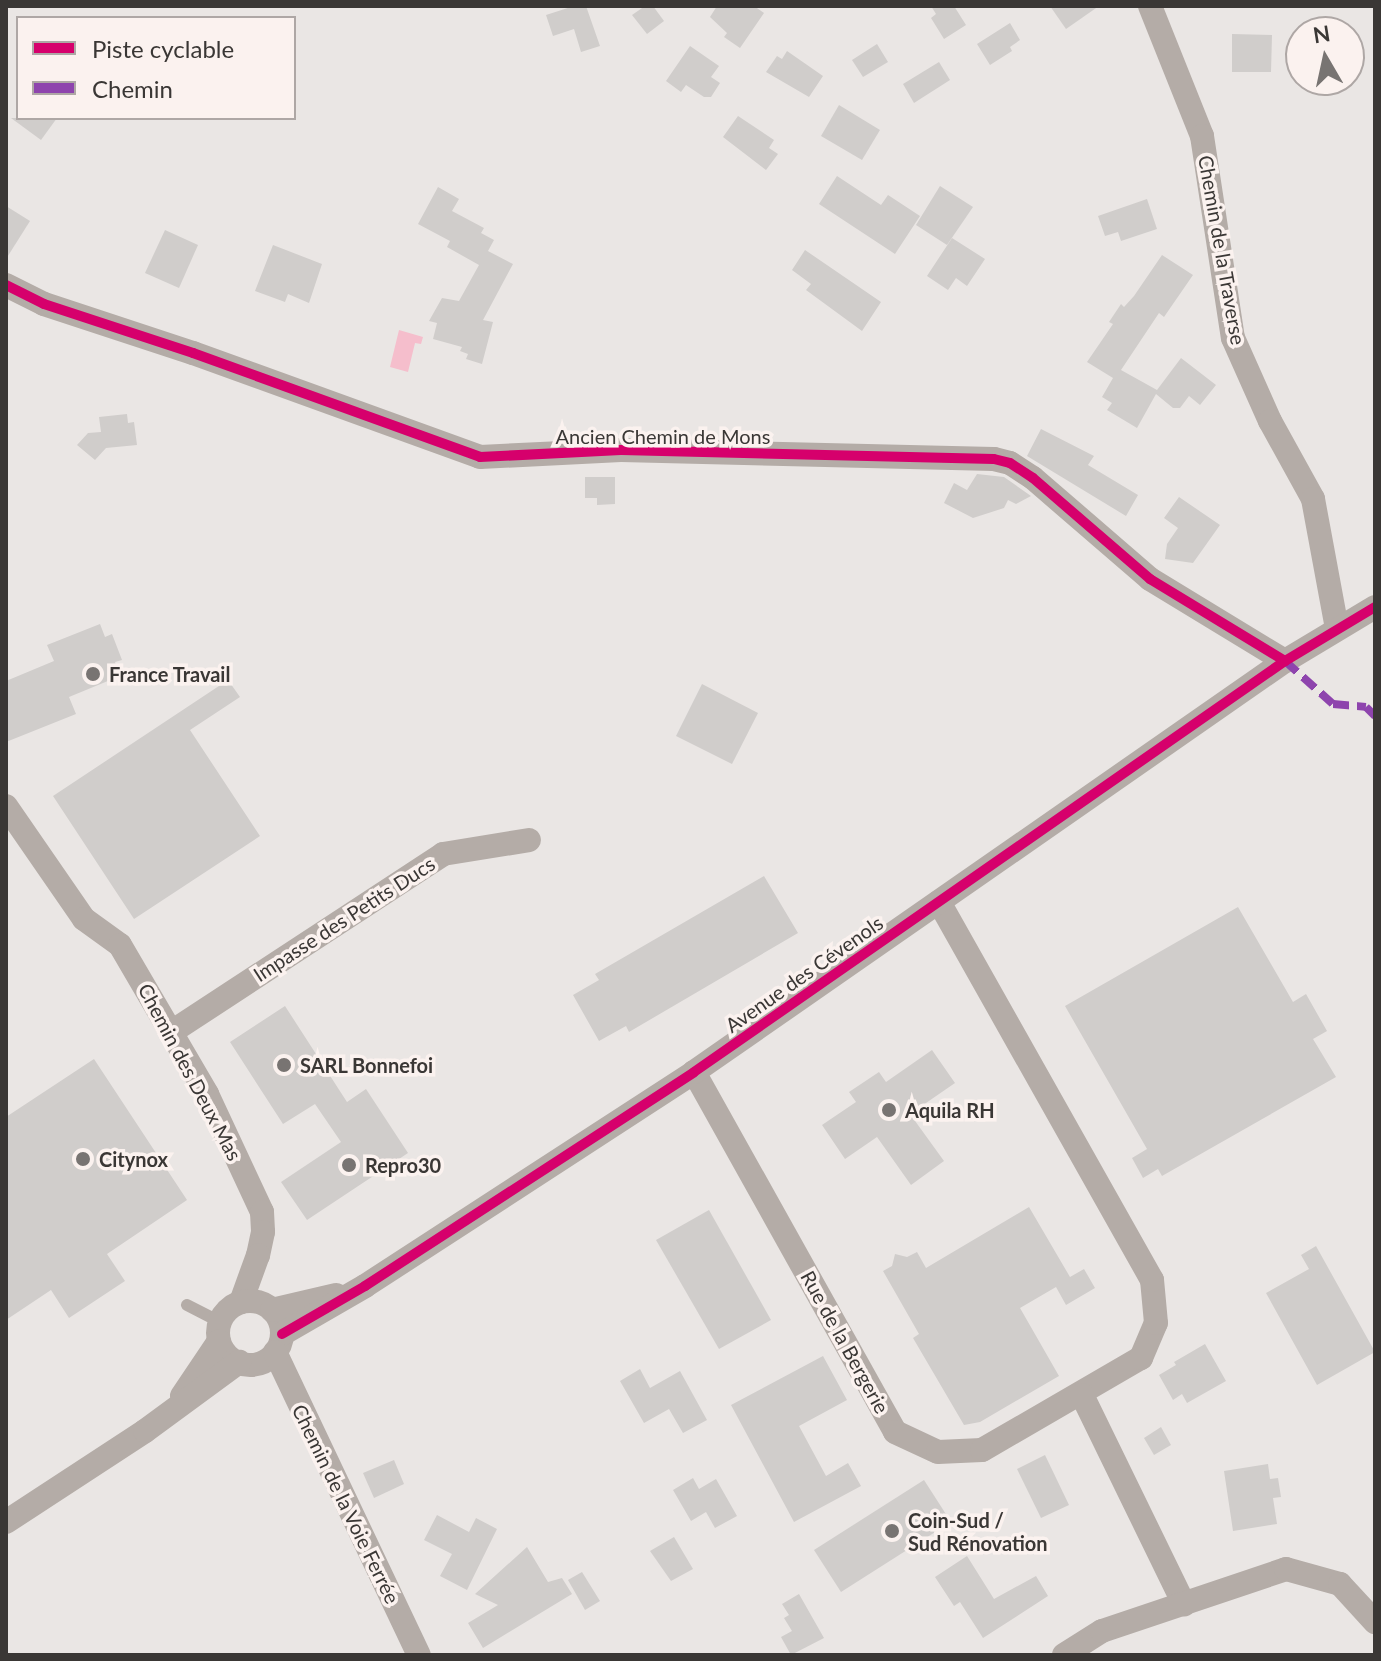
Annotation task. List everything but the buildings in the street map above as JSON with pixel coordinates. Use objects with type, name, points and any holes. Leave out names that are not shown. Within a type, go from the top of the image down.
[{"type":"street","name":"Chemin de la Traverse","points":[[1150,6],[1202,136],[1233,338],[1270,421],[1313,499],[1337,629]]},
{"type":"street","name":"Ancien Chemin de Mons","points":[[6,285],[44,304],[193,353],[480,457],[621,450],[994,459],[1010,463],[1033,478],[1150,579],[1285,661]]},
{"type":"street","name":"Avenue des Cévenols","points":[[278,1343],[694,1072],[1285,661],[1375,607]]},
{"type":"street","name":"Chemin des Deux Mas","points":[[6,806],[14,837],[84,919],[120,945],[173,1031],[262,1212],[258,1305]]},
{"type":"street","name":"Impasse des Petits Ducs","points":[[173,1031],[443,854],[529,840]]},
{"type":"street","name":"Rue de la Bergerie","points":[[694,1072],[895,1432],[938,1452],[982,1450],[1082,1395],[1141,1358],[1156,1323],[1152,1280],[939,902]]},
{"type":"street","name":"Avenue des Cévenols","points":[[258,1305],[365,1286]]},
{"type":"street","points":[[175,1406],[219,1332],[225,1313],[258,1305],[278,1343],[259,1363],[239,1362],[230,1358],[219,1332]]},
{"type":"street","name":"Chemin de la Voie Ferrée","points":[[278,1343],[419,1655]]},
{"type":"street","points":[[6,1522],[145,1431],[175,1406],[239,1362]]},
{"type":"street","points":[[1082,1395],[1184,1604]]},
{"type":"street","points":[[1064,1655],[1102,1631],[1286,1569],[1340,1584],[1375,1622]]},
{"type":"lane","points":[[187,1305],[219,1332]]},
{"type":"shaded area","points":[[399,330],[423,337],[421,344],[415,343],[408,372],[390,367]]},
{"type":"marked path","points":[[1285,661],[1333,704],[1366,707],[1375,716]]},
{"type":"cycle path","points":[[6,285],[44,304],[193,353],[480,457],[621,450],[994,459],[1010,463],[1033,478],[1150,579],[1285,661]]},
{"type":"cycle path","points":[[282,1334],[365,1286],[694,1072],[1285,661],[1375,607]]},
{"type":"place","name":"France Travail","points":[[93,674]]},
{"type":"place","name":"SARL Bonnefoi","points":[[284,1065]]},
{"type":"place","name":"Aquila RH","points":[[889,1110]]},
{"type":"place","name":"Citynox","points":[[83,1159]]},
{"type":"place","name":"Repro30","points":[[349,1165]]},
{"type":"place","name":"Coin-Sud / Sud Rénovation","points":[[892,1531]]}]
